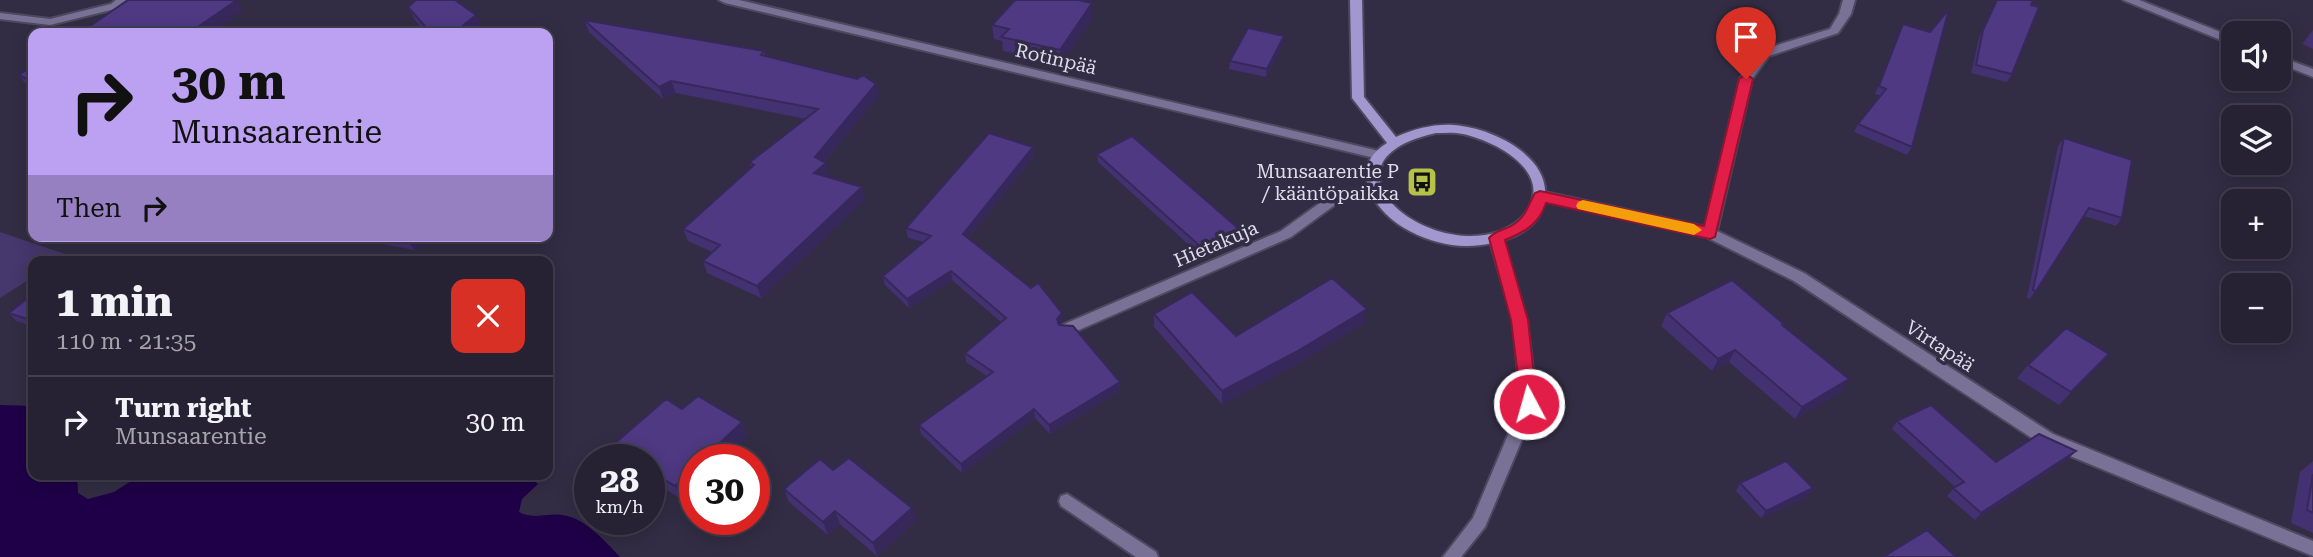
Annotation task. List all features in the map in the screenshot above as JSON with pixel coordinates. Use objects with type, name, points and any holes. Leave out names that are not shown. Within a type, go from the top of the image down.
[{"type":"street","points":[[0,16],[50,22],[115,6],[123,0]]},
{"type":"street","name":"Rotinpää","points":[[725,0],[1379,155]]},
{"type":"street","points":[[1356,0],[1358,98],[1393,142]]},
{"type":"street","points":[[1710,233],[1746,79],[1765,53],[1834,31],[1849,0]]},
{"type":"street","points":[[2129,0],[2221,36]]},
{"type":"street","points":[[2291,64],[2313,73]]},
{"type":"street","points":[[1436,129],[1461,130],[1486,136],[1508,146],[1526,161],[1537,178],[1540,196],[1534,214],[1519,228],[1496,238],[1468,241],[1438,237],[1410,226],[1389,211],[1376,192],[1373,173],[1379,155],[1393,142],[1413,133],[1436,129]]},
{"type":"street","name":"Hietakuja","points":[[1067,329],[1286,234],[1340,195],[1376,192]]},
{"type":"street","name":"Virtapää","points":[[1540,196],[1710,233],[1799,277],[2047,439],[2313,549]]},
{"type":"street","points":[[1451,557],[1479,522],[1529,404],[1520,320],[1496,238]]},
{"type":"street","points":[[1067,501],[1150,557]]},
{"type":"shaded area","points":[[0,232],[68,255],[28,256],[28,280],[0,298]]},
{"type":"shaded area","points":[[0,405],[28,406],[28,480],[77,480],[78,493],[88,499],[114,492],[133,480],[534,480],[538,484],[522,499],[519,512],[574,518],[574,535],[598,535],[620,557],[0,557]]},
{"type":"building","points":[[128,0],[237,0],[196,28],[87,28]]},
{"type":"building","points":[[416,0],[455,0],[476,15],[460,28],[427,28],[408,7]]},
{"type":"building","points":[[1015,0],[1078,0],[1092,3],[1060,50],[1001,37],[1009,29],[992,25]]},
{"type":"building","points":[[1997,0],[2033,0],[2031,5],[2039,7],[2012,74],[1976,65],[1983,30]]},
{"type":"building","points":[[1949,9],[1912,147],[1858,124],[1886,89],[1879,86],[1903,24],[1930,32]]},
{"type":"building","points":[[584,20],[764,51],[761,55],[857,79],[863,75],[876,84],[815,157],[826,163],[814,173],[862,187],[757,286],[703,261],[720,245],[683,229],[754,165],[750,162],[818,109],[671,81],[659,87]]},
{"type":"building","points":[[1248,28],[1284,36],[1267,69],[1230,61]]},
{"type":"building","points":[[28,69],[28,80],[19,75]]},
{"type":"building","points":[[989,133],[1033,147],[963,234],[1031,288],[1038,283],[1062,313],[1057,319],[1059,325],[1073,326],[1120,382],[1049,425],[1034,409],[961,464],[919,425],[993,372],[965,353],[1006,318],[951,271],[907,299],[883,276],[931,236],[906,228]]},
{"type":"building","points":[[1132,136],[1239,229],[1201,247],[1097,154]]},
{"type":"building","points":[[2064,138],[2132,160],[2122,218],[2089,208],[2036,291],[2033,290]]},
{"type":"building","points":[[1332,278],[1367,309],[1296,352],[1222,391],[1154,314],[1192,292],[1236,336]]},
{"type":"building","points":[[1732,280],[1849,379],[1802,407],[1735,350],[1718,359],[1667,313]]},
{"type":"building","points":[[28,298],[28,319],[9,313]]},
{"type":"building","points":[[2066,328],[2109,354],[2071,392],[2028,365]]},
{"type":"building","points":[[698,396],[742,422],[719,444],[679,444],[679,482],[675,486],[665,480],[665,444],[614,444],[666,399],[682,409]]},
{"type":"building","points":[[1931,405],[1996,462],[2039,434],[2076,451],[1981,513],[1953,488],[1964,482],[1897,421]]},
{"type":"building","points":[[849,458],[912,508],[873,543],[835,511],[823,522],[784,489],[820,459],[833,470]]},
{"type":"building","points":[[1786,461],[1813,488],[1766,511],[1740,483]]},
{"type":"building","points":[[2313,474],[2313,513],[2307,510]]},
{"type":"building","points":[[1927,530],[1956,557],[1883,557]]},
{"type":"slow traffic","points":[[1583,206],[1694,230]]},
{"type":"place","name":"Munsaarentie P / kääntöpaikka","points":[[1422,182]]},
{"type":"route","points":[[1529,404],[1520,320],[1496,238],[1519,228],[1534,214],[1540,196],[1710,233],[1746,79]]}]
